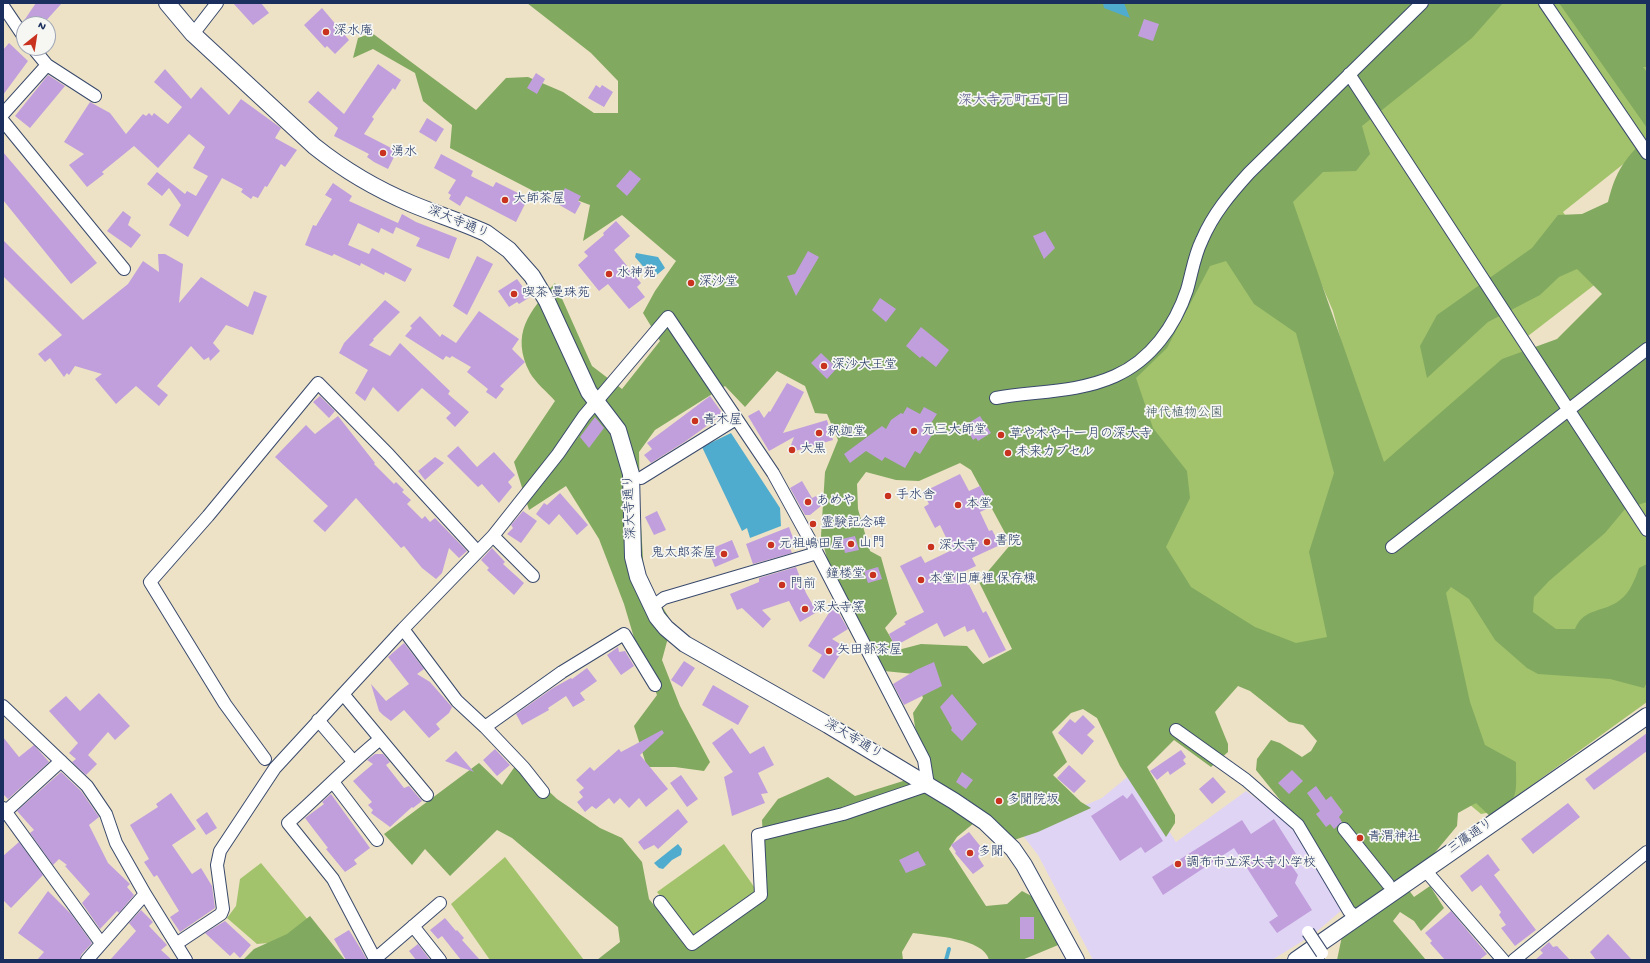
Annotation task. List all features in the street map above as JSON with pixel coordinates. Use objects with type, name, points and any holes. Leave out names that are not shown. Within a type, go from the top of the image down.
[{"type":"street","name":"深大寺通り","points":[[167,3],[193,34],[329,159],[362,180],[388,194],[470,226],[501,243],[509,250],[525,267],[540,288],[589,392],[618,430],[631,474],[633,557],[638,577],[652,607],[666,628],[684,644],[828,725],[928,785],[985,822],[1013,849],[1024,865],[1076,960]]},
{"type":"street","points":[[193,34],[217,3]]},
{"type":"street","points":[[996,398],[1016,394],[1057,391],[1100,381],[1116,376],[1152,352],[1176,317],[1187,289],[1201,242],[1219,208],[1249,173],[1422,3]]},
{"type":"street","points":[[1545,3],[1647,153]]},
{"type":"street","points":[[3,6],[16,25]]},
{"type":"street","points":[[40,56],[47,65],[96,96]]},
{"type":"street","points":[[3,114],[47,65]]},
{"type":"street","points":[[1349,74],[1647,530]]},
{"type":"street","points":[[3,121],[124,269]]},
{"type":"street","points":[[176,944],[221,914],[224,909],[217,865],[220,851],[275,768],[403,629],[493,536],[558,454],[584,416],[668,317],[773,473],[817,553],[924,760],[928,785],[842,814],[758,835],[761,895],[692,944],[660,902]]},
{"type":"street","points":[[1392,547],[1647,349]]},
{"type":"street","points":[[265,758],[225,704],[150,582],[208,516],[318,383],[389,455],[478,551]]},
{"type":"street","points":[[641,478],[736,419]]},
{"type":"street","points":[[493,536],[533,576]]},
{"type":"street","points":[[652,607],[664,598],[817,553]]},
{"type":"street","points":[[403,629],[457,701],[485,727],[524,768],[543,792]]},
{"type":"street","points":[[485,727],[562,672],[624,634],[655,684]]},
{"type":"street","points":[[343,694],[379,740],[427,795]]},
{"type":"street","points":[[3,706],[87,786],[106,814],[116,843],[145,894],[186,960]]},
{"type":"street","name":"三鷹通り","points":[[1296,960],[1317,954],[1356,918],[1647,716]]},
{"type":"street","points":[[318,720],[353,761]]},
{"type":"street","points":[[1176,730],[1246,780],[1298,825],[1350,911],[1356,918]]},
{"type":"street","points":[[379,740],[353,761],[333,782],[288,823],[334,879],[375,959],[440,903]]},
{"type":"street","points":[[61,761],[4,811],[102,943]]},
{"type":"street","points":[[333,782],[377,840]]},
{"type":"street","points":[[1344,829],[1388,884]]},
{"type":"street","points":[[1514,960],[1647,852]]},
{"type":"street","points":[[1425,870],[1503,960]]},
{"type":"street","points":[[87,960],[145,894]]},
{"type":"street","points":[[413,926],[440,960]]},
{"type":"street","points":[[1308,932],[1317,954]]},
{"type":"shaded area","name":"調布市立深大寺小学校","points":[[1132,773],[1176,842],[1246,791],[1276,813],[1296,833],[1343,909],[1314,934],[1272,960],[1093,960],[1038,855],[1024,837],[1009,822],[1067,813],[1102,798]]},
{"type":"green space","points":[[527,3],[1503,3],[1472,38],[1362,126],[1370,154],[1356,171],[1323,172],[1293,202],[1384,462],[1502,359],[1557,339],[1602,294],[1577,269],[1559,277],[1540,295],[1488,322],[1427,378],[1420,346],[1437,315],[1532,248],[1558,215],[1582,214],[1608,202],[1614,182],[1622,166],[1632,152],[1647,137],[1647,502],[1625,509],[1605,533],[1549,581],[1534,597],[1533,612],[1556,629],[1575,629],[1584,617],[1614,604],[1624,597],[1632,586],[1639,568],[1647,564],[1647,682],[1644,688],[1610,679],[1538,674],[1527,668],[1495,640],[1469,599],[1451,587],[1446,593],[1470,702],[1485,745],[1516,762],[1516,789],[1515,795],[1508,806],[1493,819],[1476,803],[1458,813],[1457,826],[1427,862],[1402,881],[1414,897],[1430,886],[1444,908],[1421,931],[1414,921],[1400,912],[1393,921],[1426,960],[1337,960],[1346,917],[1337,900],[1343,888],[1314,842],[1256,770],[1257,759],[1271,740],[1280,743],[1302,757],[1311,751],[1317,741],[1303,725],[1289,722],[1250,691],[1238,686],[1215,712],[1228,744],[1228,752],[1211,767],[1174,740],[1147,767],[1175,815],[1175,823],[1166,837],[1120,766],[1097,718],[1083,709],[1071,713],[1052,732],[1067,762],[1053,775],[1081,802],[1091,808],[1038,832],[1014,840],[967,799],[964,816],[974,823],[957,837],[949,849],[986,906],[1007,904],[1022,891],[1039,900],[1063,943],[1022,960],[989,960],[985,953],[978,947],[968,943],[956,939],[913,933],[902,952],[903,960],[597,960],[620,942],[618,927],[512,838],[497,830],[450,876],[425,849],[412,865],[384,834],[479,763],[502,785],[518,762],[557,799],[600,828],[622,838],[642,862],[649,899],[691,951],[766,892],[762,820],[778,799],[828,777],[855,796],[932,772],[915,727],[913,713],[923,698],[914,674],[884,671],[828,562],[821,536],[825,472],[838,440],[827,414],[815,413],[805,386],[777,371],[745,407],[725,386],[655,430],[639,452],[640,509],[644,575],[672,623],[662,660],[680,706],[710,762],[704,771],[675,767],[647,767],[634,726],[657,695],[635,641],[624,604],[599,539],[566,486],[529,510],[514,462],[555,401],[532,377],[524,359],[522,335],[525,324],[537,304],[555,283],[592,366],[622,389],[660,341],[643,313],[655,291],[676,261],[622,215],[583,241],[590,205],[553,191],[547,198],[450,148],[452,125],[423,101],[415,73],[373,49],[353,58],[358,38],[372,33],[476,110],[506,78],[528,77],[563,92],[594,113],[618,113],[618,81],[591,53]],"holes":[[[1226,261],[1254,304],[1296,333],[1334,473],[1309,552],[1327,637],[1296,643],[1255,627],[1191,587],[1166,547],[1190,498],[1187,471],[1153,428],[1136,378],[1167,348],[1210,266]],[[960,463],[971,470],[1011,544],[979,582],[1012,649],[983,664],[967,646],[921,644],[898,650],[885,628],[897,614],[881,557],[870,551],[858,509],[857,484],[866,472],[896,480],[919,481]]]},
{"type":"green space","name":"神代植物公園","points":[[543,3],[1415,3],[1247,169],[1286,241],[1413,756],[1082,556]]},
{"type":"green space","points":[[1435,3],[1647,3],[1647,170],[1636,154],[1563,212],[1606,276],[1528,336],[1553,373],[1647,339],[1647,702],[1496,811],[1481,814],[1469,804],[1415,614],[1333,311],[1293,218],[1270,170]]},
{"type":"green space","points":[[1559,3],[1647,3],[1647,67],[1643,67],[1647,72],[1647,128]]},
{"type":"green space","points":[[724,844],[757,891],[694,937],[657,892]]},
{"type":"green space","points":[[505,857],[584,960],[490,960],[451,904]]},
{"type":"green space","points":[[261,863],[313,926],[301,940],[257,944],[227,918],[236,906],[240,879]]},
{"type":"green space","points":[[310,916],[345,960],[243,960],[254,949],[287,934]]},
{"type":"water","points":[[1103,3],[1124,3],[1130,18],[1104,8]]},
{"type":"water","points":[[636,253],[658,257],[665,268],[653,278],[635,257]]},
{"type":"water","points":[[731,433],[780,508],[781,526],[750,538],[747,528],[742,531],[702,447]]},
{"type":"water","points":[[678,844],[682,849],[681,855],[672,860],[663,869],[659,868],[654,863]]},
{"type":"building","points":[[36,3],[62,3],[50,16],[27,16]]},
{"type":"building","points":[[233,3],[261,3],[269,13],[253,25]]},
{"type":"building","name":"深水庵","points":[[322,8],[349,40],[335,54],[327,46],[325,48],[304,25]]},
{"type":"building","points":[[1144,19],[1159,24],[1153,41],[1138,36]]},
{"type":"building","points":[[9,43],[16,50],[16,56],[23,56],[28,61],[3,95],[3,50]]},
{"type":"building","points":[[378,64],[401,80],[395,90],[393,88],[372,117],[374,119],[364,134],[397,151],[388,169],[367,157],[369,154],[334,136],[338,128],[308,102],[318,91],[344,114]]},
{"type":"building","points":[[165,69],[191,99],[201,87],[229,115],[241,99],[281,128],[275,138],[297,150],[285,167],[281,164],[267,187],[265,186],[258,198],[253,196],[251,199],[241,192],[243,189],[222,178],[188,237],[169,225],[181,205],[169,188],[162,196],[147,184],[157,172],[185,194],[187,191],[196,196],[208,176],[193,168],[205,147],[189,134],[158,168],[134,146],[102,172],[104,174],[87,187],[69,165],[84,154],[64,142],[90,102],[110,113],[126,134],[143,114],[146,116],[149,113],[152,116],[154,113],[168,124],[182,107],[154,82]]},
{"type":"building","points":[[536,73],[545,79],[537,94],[527,88]]},
{"type":"building","points":[[48,75],[65,86],[30,128],[15,116]]},
{"type":"building","points":[[596,85],[600,88],[602,85],[613,92],[604,107],[588,98]]},
{"type":"building","points":[[427,118],[444,129],[436,142],[419,132]]},
{"type":"building","points":[[3,152],[97,263],[71,284],[3,200]]},
{"type":"building","points":[[441,154],[473,171],[471,176],[493,187],[496,182],[522,195],[520,199],[526,202],[516,222],[466,196],[460,206],[449,199],[451,195],[448,193],[456,180],[434,168]]},
{"type":"building","points":[[630,170],[641,179],[627,196],[616,186]]},
{"type":"building","points":[[333,183],[352,196],[349,201],[398,223],[402,214],[416,222],[457,238],[449,259],[416,246],[420,238],[396,227],[393,234],[381,228],[379,233],[358,223],[348,245],[369,254],[372,248],[412,269],[405,282],[385,272],[384,275],[361,263],[360,266],[334,254],[332,256],[305,245],[313,225],[316,226],[332,199],[325,195]]},
{"type":"building","points":[[565,188],[581,196],[578,201],[581,203],[575,214],[556,203]]},
{"type":"building","points":[[123,211],[131,217],[128,225],[141,235],[131,248],[107,231]]},
{"type":"building","name":"水神苑","points":[[616,221],[630,236],[614,250],[641,283],[637,287],[645,297],[629,309],[608,284],[599,291],[578,265],[588,256],[584,252],[604,235],[603,233]]},
{"type":"building","points":[[1045,231],[1055,248],[1044,259],[1033,236]]},
{"type":"building","points":[[3,240],[83,320],[128,284],[143,261],[159,272],[158,254],[165,254],[183,264],[179,303],[201,277],[248,307],[254,291],[267,296],[253,335],[226,325],[213,343],[220,351],[210,361],[209,357],[204,360],[191,346],[157,386],[168,395],[159,406],[136,386],[116,404],[95,379],[102,374],[75,366],[69,375],[67,373],[64,377],[50,358],[45,362],[38,354],[62,335],[3,276]]},
{"type":"building","points":[[808,251],[819,257],[796,296],[787,276],[795,274]]},
{"type":"building","points":[[477,256],[493,264],[467,315],[453,306]]},
{"type":"building","name":"喫茶 曼珠苑","points":[[517,279],[530,297],[519,304],[517,302],[509,307],[498,291]]},
{"type":"building","points":[[880,298],[896,309],[886,322],[872,310]]},
{"type":"building","points":[[385,300],[400,312],[369,345],[390,356],[400,343],[450,391],[448,394],[469,412],[455,427],[446,418],[451,413],[422,388],[398,412],[373,387],[365,401],[355,393],[368,370],[339,353],[344,343]]},
{"type":"building","points":[[479,311],[519,339],[512,349],[525,362],[500,386],[504,389],[496,399],[486,392],[488,389],[467,372],[471,367],[452,356],[450,358],[446,356],[443,360],[405,336],[412,328],[410,326],[420,316],[440,337],[442,334],[456,343]]},
{"type":"building","points":[[921,327],[949,350],[936,367],[922,356],[920,358],[906,346]]},
{"type":"building","name":"深沙大王堂","points":[[821,353],[837,368],[827,379],[811,363]]},
{"type":"building","points":[[787,383],[804,392],[783,433],[827,420],[833,440],[788,453],[794,437],[769,451],[748,416],[759,410],[764,418],[769,411],[770,412]]},
{"type":"building","points":[[320,396],[335,411],[329,418],[313,402]]},
{"type":"building","name":"青木屋","points":[[710,396],[723,414],[686,441],[651,463],[644,455],[652,449],[647,443]]},
{"type":"building","points":[[907,407],[920,414],[924,407],[937,414],[929,426],[935,430],[920,454],[915,451],[905,468],[885,457],[882,461],[866,451],[850,463],[844,454],[882,426],[886,429],[891,420],[901,413],[903,414]]},
{"type":"building","points":[[338,416],[375,463],[374,464],[394,484],[396,482],[404,490],[402,492],[411,500],[407,504],[422,519],[425,516],[430,522],[435,518],[467,551],[459,558],[449,548],[442,573],[436,579],[422,568],[404,546],[401,548],[356,498],[325,532],[313,521],[328,506],[275,457],[306,425],[315,434]]},
{"type":"building","points":[[980,416],[991,433],[978,441],[976,438],[973,440],[967,430],[967,424]]},
{"type":"building","points":[[595,417],[604,428],[589,448],[580,437]]},
{"type":"building","points":[[458,446],[477,467],[494,452],[515,475],[508,482],[512,487],[499,503],[482,484],[478,487],[447,456]]},
{"type":"building","points":[[435,457],[444,463],[425,480],[418,471]]},
{"type":"building","points":[[960,474],[969,491],[980,486],[991,507],[980,512],[989,531],[992,530],[1000,545],[972,558],[976,566],[963,572],[983,613],[986,611],[1006,650],[989,658],[974,629],[967,632],[965,626],[944,637],[937,623],[895,646],[889,634],[906,624],[904,622],[924,612],[900,566],[921,556],[925,563],[952,550],[940,525],[935,528],[924,507],[929,504],[923,492]]},
{"type":"building","name":"あめや","points":[[802,481],[812,498],[816,496],[821,506],[810,515],[805,515],[790,488]]},
{"type":"building","points":[[560,493],[588,525],[577,535],[559,514],[549,525],[536,514],[544,503],[547,505]]},
{"type":"building","points":[[523,511],[537,521],[521,543],[507,534],[513,528],[511,525]]},
{"type":"building","points":[[657,511],[666,530],[654,535],[645,517]]},
{"type":"building","name":"元祖嶋田屋","points":[[789,527],[796,546],[790,548],[792,553],[753,564],[746,544]]},
{"type":"building","name":"山門","points":[[855,536],[859,550],[845,553],[842,539]]},
{"type":"building","name":"鬼太郎茶屋","points":[[732,540],[739,557],[715,567],[708,550]]},
{"type":"building","points":[[492,548],[505,562],[503,564],[524,583],[514,595],[487,570],[489,568],[481,560]]},
{"type":"building","points":[[796,567],[806,593],[817,612],[800,622],[789,601],[762,610],[771,619],[763,628],[742,608],[737,610],[730,594],[759,582],[759,578]]},
{"type":"building","name":"鐘楼堂","points":[[878,567],[882,579],[868,583],[864,571]]},
{"type":"building","name":"矢田部茶屋","points":[[834,605],[848,629],[832,639],[845,647],[824,679],[812,671],[822,655],[808,646]]},
{"type":"building","points":[[404,643],[424,669],[417,674],[430,682],[452,707],[449,713],[436,724],[440,729],[429,738],[404,710],[391,721],[383,715],[379,711],[371,684],[386,701],[409,684],[388,657]]},
{"type":"building","points":[[618,647],[619,652],[625,651],[634,666],[621,675],[607,655]]},
{"type":"building","points":[[684,661],[695,668],[682,687],[671,680]]},
{"type":"building","points":[[934,662],[942,686],[904,705],[893,684],[916,670]]},
{"type":"building","points":[[587,668],[597,681],[580,693],[585,700],[573,707],[566,696],[548,708],[549,710],[522,725],[516,714],[553,688],[571,678],[572,679]]},
{"type":"building","points":[[713,685],[749,706],[738,725],[702,705]]},
{"type":"building","points":[[99,693],[130,726],[115,740],[108,732],[88,755],[97,764],[86,775],[72,762],[76,759],[69,753],[78,743],[49,711],[66,696],[80,711]]},
{"type":"building","points":[[952,694],[977,724],[962,741],[951,730],[952,728],[940,707]]},
{"type":"building","points":[[1083,715],[1095,727],[1087,735],[1094,741],[1082,755],[1058,733],[1070,719],[1075,723]]},
{"type":"building","points":[[732,728],[750,754],[764,746],[774,765],[758,773],[768,793],[761,794],[765,803],[732,816],[724,777],[733,772],[712,743]]},
{"type":"building","points":[[662,730],[664,733],[640,755],[668,789],[646,807],[639,798],[629,808],[620,798],[614,804],[609,798],[596,809],[592,806],[585,812],[577,802],[583,797],[579,792],[584,788],[576,780],[590,767],[594,771],[619,749],[621,752]]},
{"type":"building","points":[[1647,733],[1647,751],[1594,790],[1585,779]]},
{"type":"building","points":[[3,737],[19,757],[34,745],[49,762],[8,799],[3,794]]},
{"type":"building","points":[[495,749],[510,765],[497,776],[483,760]]},
{"type":"building","points":[[1181,750],[1186,757],[1183,760],[1186,764],[1170,775],[1168,771],[1157,780],[1150,771]]},
{"type":"building","points":[[456,751],[474,772],[445,761]]},
{"type":"building","points":[[375,754],[383,754],[390,762],[386,765],[404,788],[409,786],[422,801],[413,808],[412,807],[390,827],[371,813],[373,810],[368,805],[372,802],[353,781],[373,764],[367,760]]},
{"type":"building","points":[[1069,765],[1086,781],[1074,793],[1057,778]]},
{"type":"building","points":[[1292,770],[1303,781],[1289,794],[1278,783]]},
{"type":"building","points":[[61,772],[81,791],[99,817],[89,825],[108,863],[130,884],[127,887],[134,895],[119,913],[117,911],[100,929],[82,903],[90,894],[65,866],[67,865],[59,859],[53,865],[30,833],[34,830],[17,811]]},
{"type":"building","points":[[962,772],[973,780],[966,789],[956,782]]},
{"type":"building","points":[[681,775],[698,799],[687,807],[670,783]]},
{"type":"building","points":[[1213,777],[1226,792],[1212,804],[1199,789]]},
{"type":"building","points":[[1316,786],[1326,800],[1331,796],[1343,812],[1339,817],[1342,822],[1334,829],[1330,824],[1326,827],[1316,814],[1320,811],[1307,793]]},
{"type":"building","points":[[171,793],[196,829],[172,845],[192,874],[201,868],[212,886],[215,908],[180,932],[170,917],[179,911],[157,875],[154,877],[144,862],[149,859],[130,825],[158,807],[156,804]]},
{"type":"building","points":[[1132,793],[1163,841],[1145,853],[1141,847],[1120,861],[1091,816],[1123,795],[1127,799]]},
{"type":"building","points":[[331,794],[370,848],[354,860],[357,864],[345,872],[326,849],[328,848],[305,818],[324,804],[322,802]]},
{"type":"building","points":[[1568,803],[1580,817],[1533,854],[1521,839]]},
{"type":"building","points":[[678,809],[688,822],[658,849],[654,845],[644,850],[638,842]]},
{"type":"building","points":[[207,812],[217,828],[206,835],[196,820]]},
{"type":"building","points":[[1274,819],[1298,857],[1289,862],[1298,875],[1295,883],[1312,910],[1277,933],[1269,922],[1278,916],[1234,848],[1163,895],[1152,877],[1242,820],[1251,834]]},
{"type":"building","name":"多聞","points":[[969,832],[985,852],[978,857],[984,866],[973,874],[955,853],[956,852],[951,845]]},
{"type":"building","points":[[19,842],[43,875],[11,908],[3,900],[3,856]]},
{"type":"building","points":[[918,851],[926,865],[906,873],[899,860]]},
{"type":"building","points":[[1488,854],[1500,870],[1494,875],[1536,930],[1515,946],[1501,928],[1506,925],[1499,915],[1501,912],[1481,885],[1472,892],[1460,876]]},
{"type":"building","points":[[48,891],[71,914],[92,943],[81,955],[80,960],[37,960],[44,952],[18,933]]},
{"type":"building","points":[[141,910],[153,922],[149,926],[167,945],[161,950],[172,960],[110,960],[136,931],[129,923]]},
{"type":"building","points":[[1451,911],[1487,954],[1479,960],[1445,960],[1430,943],[1432,941],[1425,933]]},
{"type":"building","points":[[1020,917],[1034,917],[1034,939],[1020,939]]},
{"type":"building","points":[[445,918],[464,938],[462,940],[480,960],[461,960],[442,936],[438,939],[430,930]]},
{"type":"building","points":[[225,921],[251,945],[240,958],[234,952],[230,956],[205,933]]},
{"type":"building","points":[[349,930],[367,960],[346,960],[334,939]]},
{"type":"building","points":[[1608,934],[1632,960],[1596,960],[1590,952]]},
{"type":"building","points":[[1549,942],[1553,947],[1557,946],[1570,960],[1535,960],[1543,953],[1540,950]]},
{"type":"building","points":[[418,944],[430,960],[416,960],[409,951]]},
{"type":"waterway","points":[[946,960],[949,949]]},
{"type":"place","name":"深水庵","points":[[326,32]]},
{"type":"place","name":"湧水","points":[[383,153]]},
{"type":"place","name":"大師茶屋","points":[[505,200]]},
{"type":"place","name":"水神苑","points":[[609,274]]},
{"type":"place","name":"深沙堂","points":[[691,283]]},
{"type":"place","name":"喫茶 曼珠苑","points":[[514,294]]},
{"type":"place","name":"深沙大王堂","points":[[824,366]]},
{"type":"place","name":"青木屋","points":[[695,421]]},
{"type":"place","name":"元三大師堂","points":[[914,431]]},
{"type":"place","name":"釈迦堂","points":[[819,433]]},
{"type":"place","name":"草や木や十一月の深大寺","points":[[1001,435]]},
{"type":"place","name":"大黒","points":[[792,450]]},
{"type":"place","name":"未来カプセル","points":[[1008,453]]},
{"type":"place","name":"手水舎","points":[[888,496]]},
{"type":"place","name":"あめや","points":[[808,502]]},
{"type":"place","name":"本堂","points":[[958,505]]},
{"type":"place","name":"霊験記念碑","points":[[813,524]]},
{"type":"place","name":"書院","points":[[987,542]]},
{"type":"place","name":"山門","points":[[851,544]]},
{"type":"place","name":"元祖嶋田屋","points":[[771,545]]},
{"type":"place","name":"深大寺","points":[[931,547]]},
{"type":"place","name":"鬼太郎茶屋","points":[[724,554]]},
{"type":"place","name":"鐘楼堂","points":[[873,575]]},
{"type":"place","name":"本堂旧庫裡 保存棟","points":[[921,580]]},
{"type":"place","name":"門前","points":[[782,585]]},
{"type":"place","name":"深大寺窯","points":[[805,609]]},
{"type":"place","name":"矢田部茶屋","points":[[829,651]]},
{"type":"place","name":"多聞院坂","points":[[999,801]]},
{"type":"place","name":"青渭神社","points":[[1360,838]]},
{"type":"place","name":"多聞","points":[[970,853]]},
{"type":"place","name":"調布市立深大寺小学校","points":[[1178,864]]},
{"type":"district","name":"深大寺元町五丁目","points":[[1014,102]]}]
